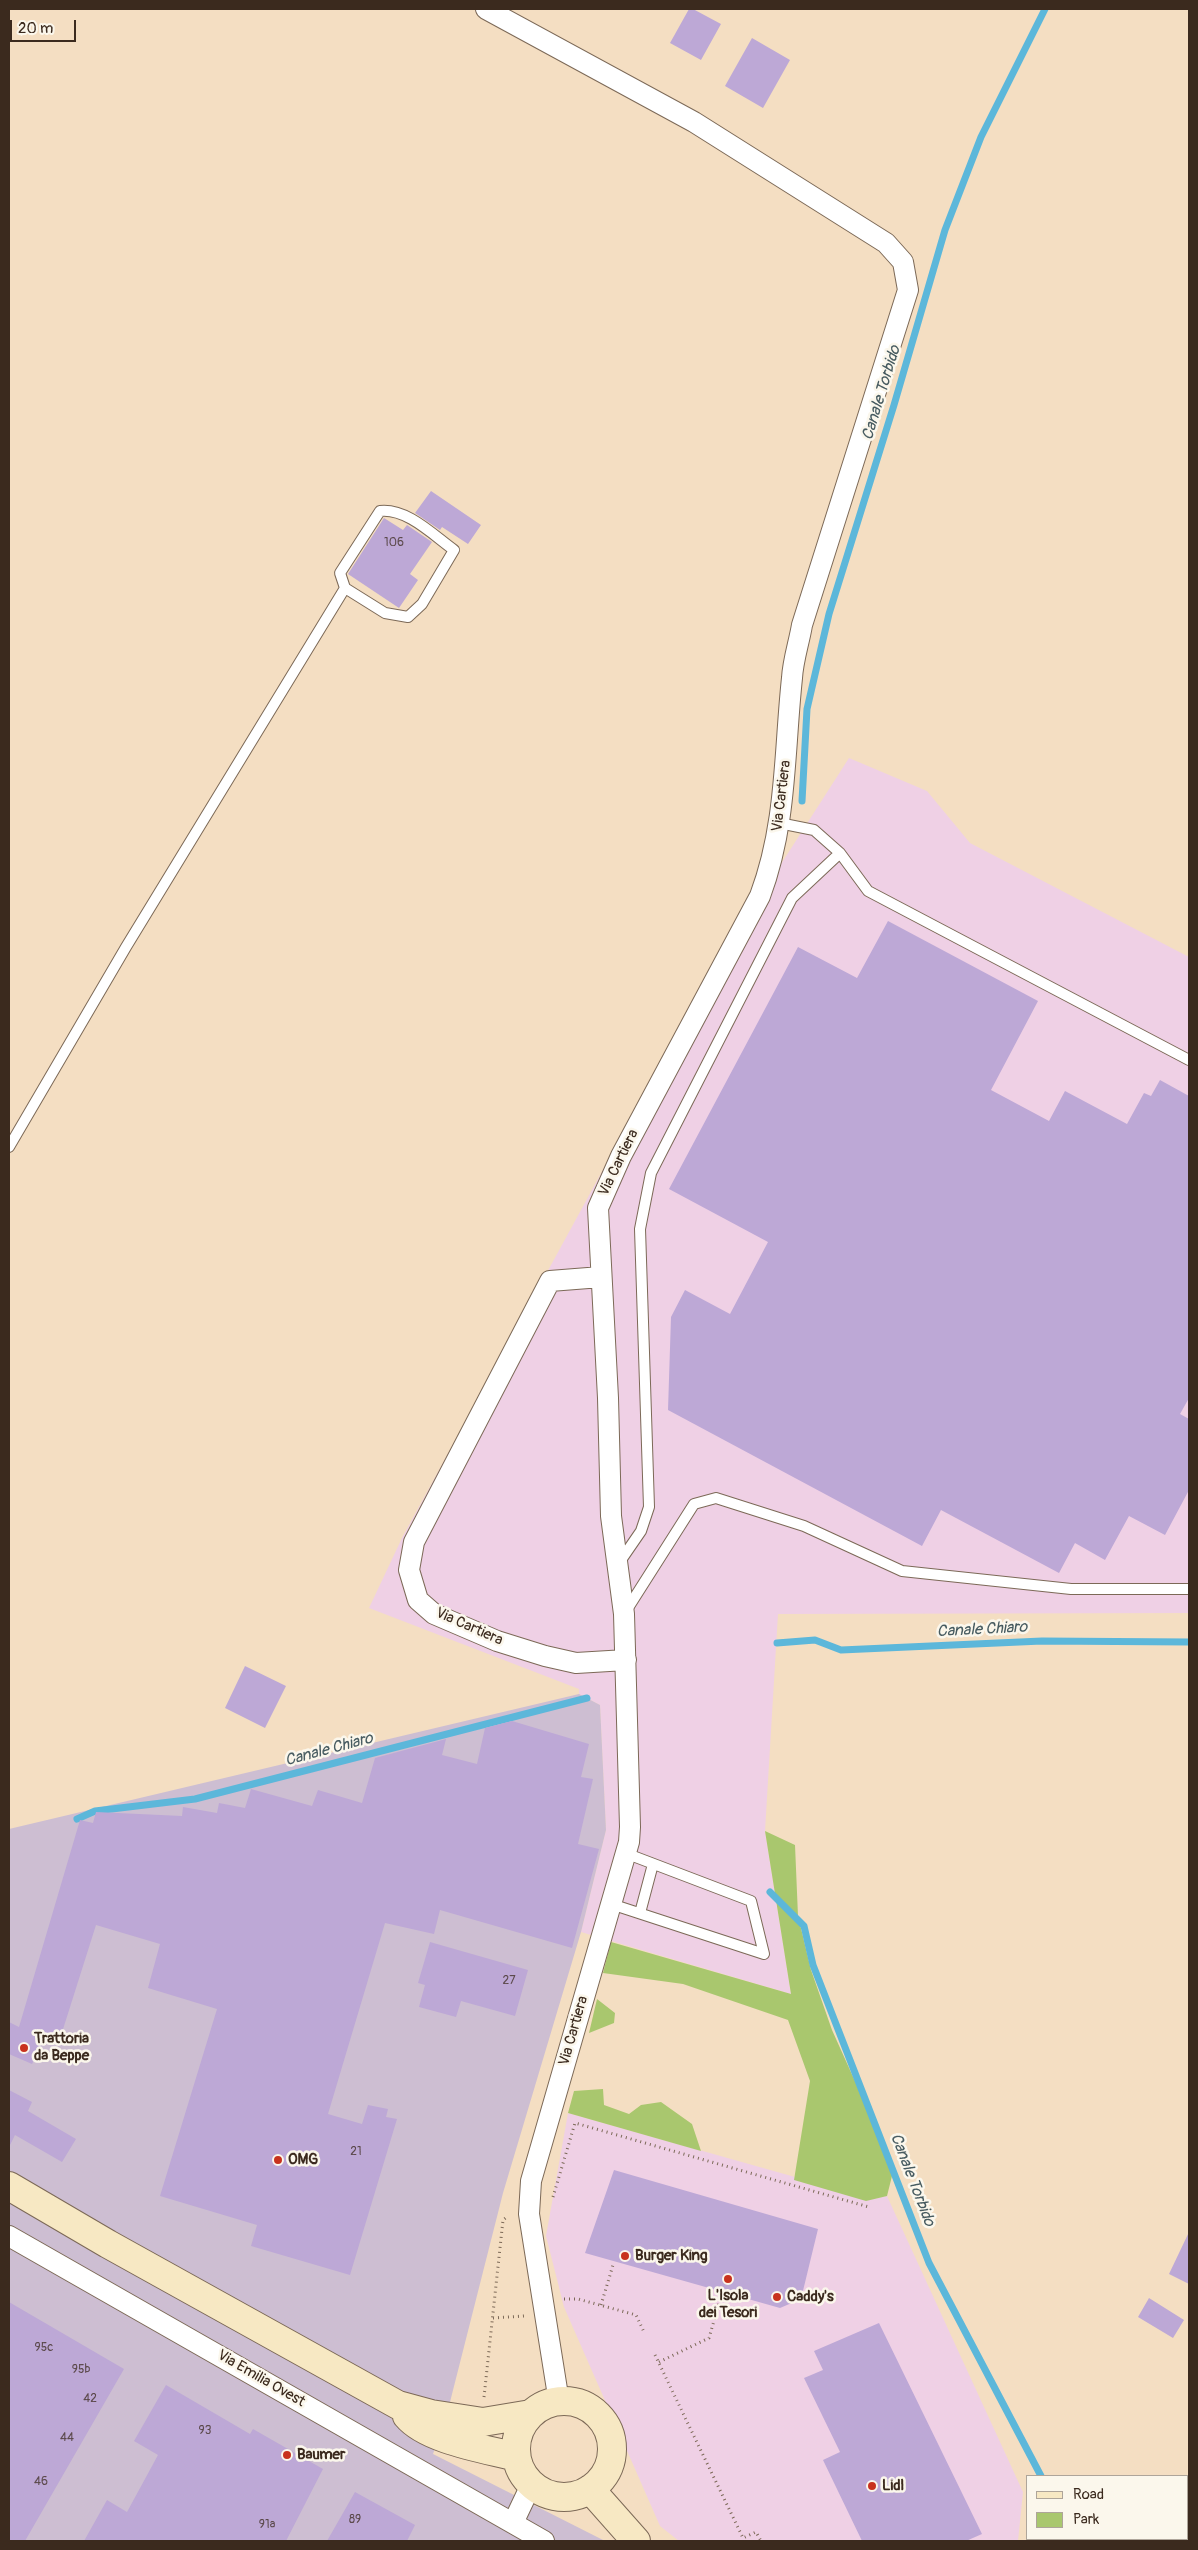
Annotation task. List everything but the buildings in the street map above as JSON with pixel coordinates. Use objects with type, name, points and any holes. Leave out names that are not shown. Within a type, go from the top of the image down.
[{"type":"main road","points":[[9,2186],[108,2244],[398,2405],[431,2414],[483,2422],[531,2414]]},
{"type":"main road","points":[[559,2402],[575,2403],[590,2409],[601,2419],[609,2433],[612,2449],[609,2464],[602,2478],[590,2489],[576,2496],[560,2497],[545,2493],[531,2485],[522,2472],[516,2458],[516,2442],[521,2427],[531,2414],[544,2405],[559,2402]]},
{"type":"main road","points":[[398,2405],[413,2424],[447,2438],[516,2458]]},
{"type":"main road","points":[[590,2489],[636,2541]]},
{"type":"street","name":"Via Cartiera","points":[[486,9],[694,122],[886,243],[903,262],[908,290],[802,625],[792,676],[784,789],[772,864],[760,896],[604,1191],[598,1208],[608,1398],[611,1516],[624,1614],[630,1827],[611,1904],[531,2181],[529,2214],[559,2402]]},
{"type":"street","name":"Via Cartiera","points":[[601,1277],[550,1281],[414,1542],[409,1570],[418,1600],[434,1614],[497,1641],[545,1656],[576,1663],[626,1660]]},
{"type":"street","name":"Via Emilia Ovest","points":[[9,2236],[544,2541]]},
{"type":"street","points":[[514,2523],[531,2485]]},
{"type":"lane","points":[[390,510],[401,513],[454,550],[422,604],[408,617],[385,613],[345,588],[340,574],[380,511],[390,510]]},
{"type":"lane","points":[[9,1147],[126,947],[345,588]]},
{"type":"lane","points":[[779,823],[814,830],[840,853],[868,891],[1189,1060]]},
{"type":"lane","points":[[617,1566],[640,1530],[649,1507],[640,1230],[651,1173],[792,898],[840,853]]},
{"type":"lane","points":[[624,1614],[694,1504],[716,1498],[804,1526],[902,1571],[1071,1589],[1189,1589]]},
{"type":"lane","points":[[611,1904],[764,1954],[751,1902],[625,1853]]},
{"type":"lane","points":[[640,1913],[653,1864]]},
{"type":"path","points":[[552,2202],[575,2123],[869,2207]]},
{"type":"path","points":[[483,2403],[503,2220],[507,2216],[512,2215]]},
{"type":"path","points":[[602,2305],[613,2265]]},
{"type":"path","points":[[659,2362],[709,2338],[721,2296]]},
{"type":"path","points":[[560,2302],[563,2299],[572,2298],[636,2315],[644,2332]]},
{"type":"path","points":[[493,2318],[530,2316]]},
{"type":"path","points":[[655,2355],[743,2538],[756,2532],[761,2541]]},
{"type":"shaded area","points":[[849,758],[927,791],[970,843],[1189,957],[1189,1613],[778,1614],[765,1831],[791,1994],[581,1932],[606,1830],[600,1705],[579,1694],[579,1689],[369,1608],[402,1538],[706,981]]},
{"type":"shaded area","points":[[579,1694],[600,1705],[606,1830],[581,1932],[503,2193],[450,2402],[433,2454],[605,2541],[9,2541],[9,1829]]},
{"type":"shaded area","points":[[568,2113],[873,2199],[887,2196],[1023,2492],[1018,2541],[679,2541],[660,2526],[564,2307],[546,2236]]},
{"type":"green space","points":[[765,1831],[795,1845],[798,1916],[811,1970],[832,2030],[894,2168],[887,2196],[866,2201],[794,2180],[810,2081],[788,2020],[683,1984],[603,1973],[611,1942],[791,1994]]},
{"type":"green space","points":[[597,1999],[615,2013],[614,2023],[589,2033]]},
{"type":"green space","points":[[603,2089],[604,2105],[629,2114],[641,2105],[661,2102],[692,2124],[701,2151],[568,2113],[574,2091]]},
{"type":"waterway","name":"Canale Torbido","points":[[802,801],[807,709],[829,614],[894,405],[945,230],[981,137],[1045,9]]},
{"type":"waterway","name":"Canale Chiaro","points":[[777,1643],[815,1640],[841,1650],[1042,1641],[1189,1642]]},
{"type":"waterway","name":"Canale Chiaro","points":[[77,1819],[95,1811],[195,1799],[587,1698]]},
{"type":"waterway","name":"Canale Torbido","points":[[770,1892],[804,1926],[813,1965],[929,2263],[1040,2475]]},
{"type":"place","name":"Trattoria da Beppe","points":[[24,2048]]},
{"type":"place","name":"OMG","points":[[278,2160]]},
{"type":"place","name":"Burger King","points":[[625,2256]]},
{"type":"place","name":"L'Isola dei Tesori","points":[[728,2279]]},
{"type":"place","name":"Caddy's","points":[[777,2297]]},
{"type":"place","name":"Baumer","points":[[287,2455]]},
{"type":"place","name":"Lidl","points":[[872,2486]]}]
